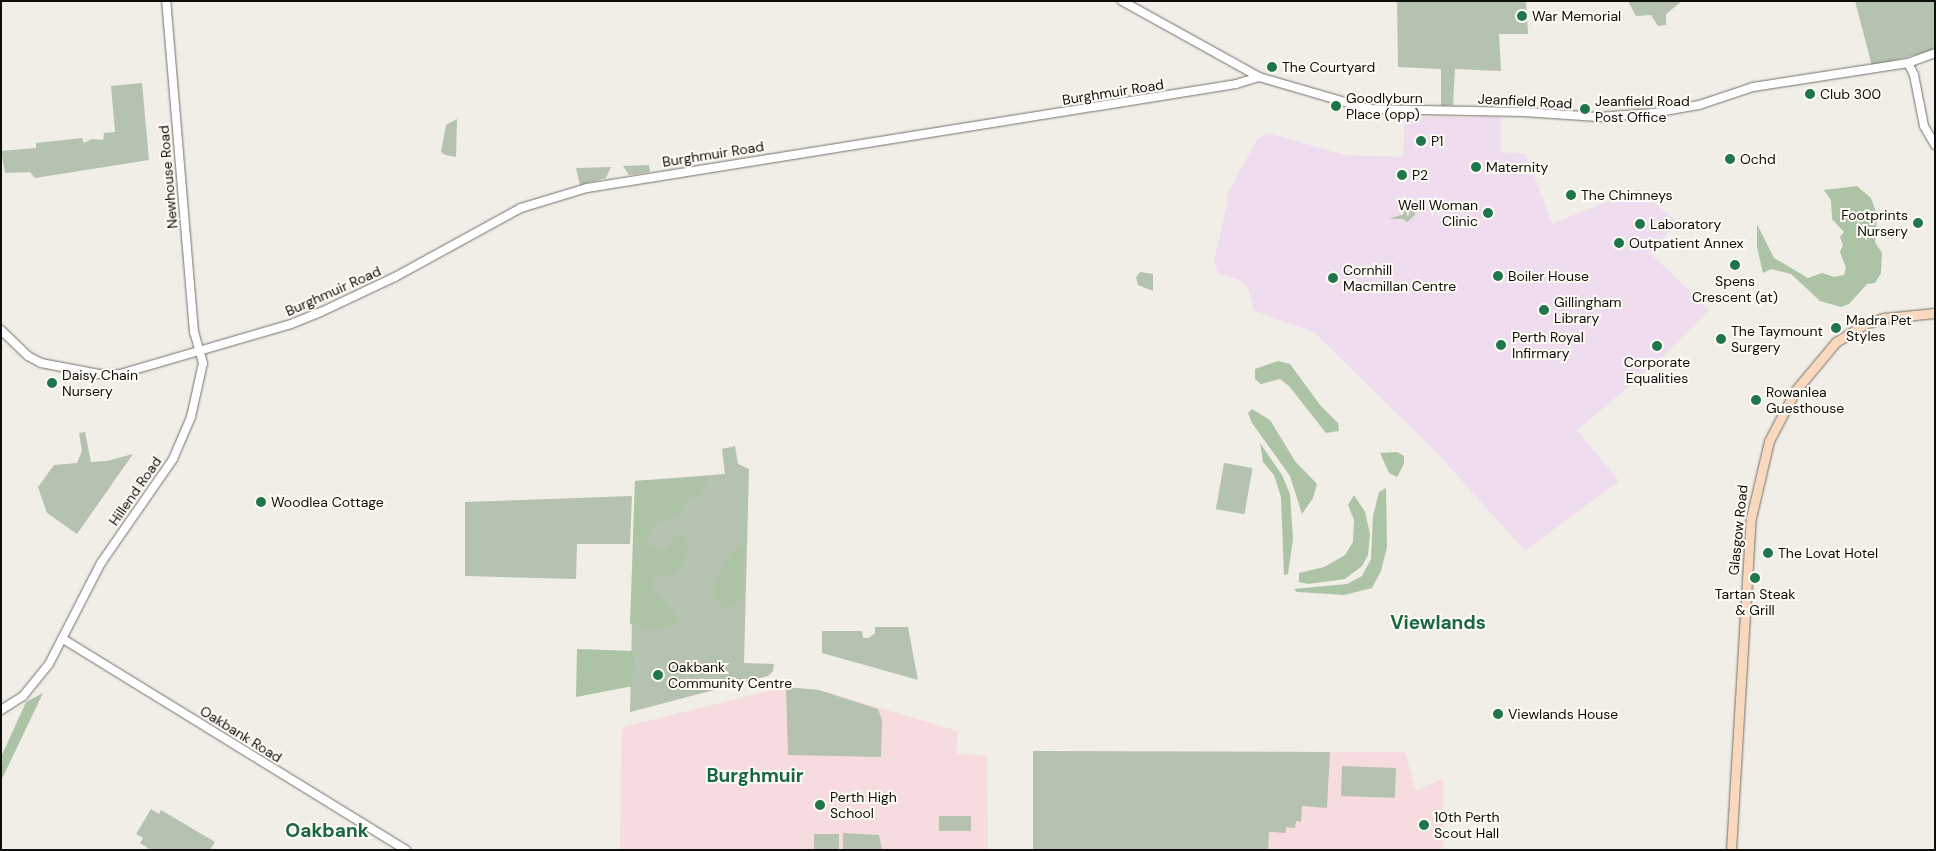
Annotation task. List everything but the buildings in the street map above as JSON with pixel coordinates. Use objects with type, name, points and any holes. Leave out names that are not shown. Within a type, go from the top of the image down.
[{"type":"main road","name":"Glasgow Road","points":[[1731,850],[1751,518],[1769,441],[1794,391],[1836,342],[1865,324],[1884,318],[1935,312]]},
{"type":"street","name":"Newhouse Road","points":[[166,1],[194,332],[199,350]]},
{"type":"street","name":"Jeanfield Road","points":[[1122,1],[1260,77],[1359,108],[1524,112],[1598,117],[1679,109],[1753,87],[1908,63],[1935,53]]},
{"type":"street","points":[[1908,63],[1914,76],[1924,126],[1935,145]]},
{"type":"street","name":"Burghmuir Road","points":[[1,330],[28,356],[41,363],[98,374],[120,374],[291,324],[381,284],[521,208],[587,188],[1236,84],[1260,77]]},
{"type":"street","name":"Hillend Road","points":[[1,710],[37,682],[63,639],[101,563],[183,441],[202,363],[199,350]]},
{"type":"street","name":"Oakbank Road","points":[[63,639],[406,850]]},
{"type":"shaded area","name":"Perth Royal Infirmary","points":[[1405,117],[1501,117],[1501,152],[1526,154],[1552,224],[1638,189],[1677,222],[1650,253],[1709,310],[1652,367],[1577,430],[1619,481],[1525,551],[1439,455],[1314,332],[1254,311],[1248,288],[1239,280],[1218,273],[1214,262],[1227,204],[1227,194],[1257,140],[1268,133],[1345,155],[1403,157]]},
{"type":"shaded area","points":[[786,687],[819,690],[958,731],[957,754],[987,755],[988,850],[620,850],[622,727]]},
{"type":"shaded area","points":[[1033,751],[1405,752],[1416,791],[1443,778],[1443,850],[1033,850]]},
{"type":"green space","points":[[1397,1],[1526,1],[1528,34],[1499,34],[1501,71],[1455,69],[1453,105],[1441,106],[1441,69],[1398,67]]},
{"type":"green space","points":[[1628,1],[1682,1],[1666,14],[1666,25],[1658,26],[1651,15],[1636,16]]},
{"type":"green space","points":[[1855,1],[1935,1],[1935,50],[1872,66]]},
{"type":"green space","points":[[142,83],[149,160],[35,178],[30,172],[5,173],[1,151],[36,148],[36,143],[82,138],[84,143],[92,139],[103,140],[104,133],[115,132],[111,86]]},
{"type":"green space","points":[[457,119],[456,157],[445,155],[441,152],[446,125]]},
{"type":"green space","points":[[649,165],[650,172],[629,175],[623,166]]},
{"type":"green space","points":[[611,167],[606,178],[580,185],[576,168]]},
{"type":"green space","points":[[1857,186],[1871,198],[1877,215],[1875,242],[1882,253],[1881,273],[1875,283],[1867,284],[1849,304],[1841,307],[1820,301],[1791,274],[1771,269],[1763,273],[1757,247],[1757,224],[1774,258],[1808,278],[1822,273],[1834,277],[1844,275],[1846,268],[1840,252],[1843,245],[1840,237],[1844,232],[1832,219],[1831,200],[1824,190]]},
{"type":"green space","points":[[1413,202],[1415,215],[1407,222],[1403,219],[1389,219],[1403,214],[1405,207]]},
{"type":"green space","points":[[1140,272],[1153,274],[1153,291],[1138,285],[1136,277]]},
{"type":"green space","points":[[1278,361],[1290,364],[1320,405],[1338,423],[1339,431],[1326,433],[1289,386],[1280,379],[1261,384],[1255,379],[1255,369]]},
{"type":"green space","points":[[1252,409],[1270,420],[1295,461],[1317,484],[1313,498],[1302,514],[1290,476],[1252,423],[1248,413]]},
{"type":"green space","points":[[85,432],[91,462],[107,461],[133,454],[77,534],[47,513],[38,487],[54,465],[77,463],[82,451],[79,433]]},
{"type":"green space","points":[[1260,443],[1282,475],[1290,494],[1293,539],[1288,574],[1284,575],[1281,497],[1274,475],[1263,462]]},
{"type":"green space","points":[[735,446],[738,464],[749,469],[744,663],[774,664],[773,671],[768,676],[630,712],[635,481],[725,474],[722,449]]},
{"type":"green space","points":[[1397,452],[1404,456],[1404,464],[1397,477],[1389,473],[1380,453]]},
{"type":"green space","points":[[1224,463],[1253,468],[1244,514],[1216,509]]},
{"type":"green space","points":[[709,477],[701,493],[685,503],[680,513],[652,526],[647,543],[653,550],[667,549],[679,532],[684,533],[688,551],[682,565],[673,574],[661,576],[657,573],[649,586],[676,614],[675,624],[654,630],[630,624],[635,481]]},
{"type":"green space","points":[[1386,488],[1387,547],[1381,571],[1372,588],[1344,595],[1297,592],[1294,589],[1347,584],[1362,576],[1371,559],[1373,516],[1379,492]]},
{"type":"green space","points":[[1354,495],[1365,512],[1370,534],[1368,555],[1362,566],[1345,579],[1308,584],[1299,582],[1299,573],[1324,567],[1345,555],[1353,542],[1354,520],[1348,505]]},
{"type":"green space","points":[[632,496],[630,544],[577,544],[576,579],[465,576],[465,502]]},
{"type":"green space","points":[[744,544],[744,598],[727,608],[721,607],[715,597],[718,574],[737,548]]},
{"type":"green space","points":[[875,627],[908,627],[918,680],[822,653],[822,631],[862,631],[863,638],[869,638],[875,633]]},
{"type":"green space","points":[[577,649],[634,651],[633,686],[576,697]]},
{"type":"green space","points":[[786,687],[819,690],[878,709],[882,720],[881,757],[788,755]]},
{"type":"green space","points":[[43,693],[1,781],[1,757],[26,702]]},
{"type":"green space","points":[[1033,751],[1330,752],[1327,808],[1302,806],[1301,822],[1296,821],[1295,828],[1286,827],[1286,833],[1269,832],[1268,850],[1033,850]]},
{"type":"green space","points":[[1342,766],[1396,768],[1395,798],[1341,796]]},
{"type":"green space","points":[[151,809],[159,814],[161,810],[215,842],[210,850],[151,850],[140,843],[143,838],[136,834]]},
{"type":"green space","points":[[939,816],[971,816],[971,831],[939,831]]},
{"type":"green space","points":[[843,833],[879,835],[882,850],[843,850]]},
{"type":"green space","points":[[814,834],[839,834],[839,850],[814,850]]},
{"type":"place","name":"War Memorial","points":[[1522,16]]},
{"type":"place","name":"The Courtyard","points":[[1272,67]]},
{"type":"place","name":"Club 300","points":[[1810,94]]},
{"type":"place","name":"Goodlyburn Place (opp)","points":[[1336,106]]},
{"type":"place","name":"Jeanfield Road Post Office","points":[[1585,109]]},
{"type":"place","name":"P1","points":[[1421,141]]},
{"type":"place","name":"Ochd","points":[[1730,159]]},
{"type":"place","name":"Maternity","points":[[1476,167]]},
{"type":"place","name":"P2","points":[[1402,175]]},
{"type":"place","name":"The Chimneys","points":[[1571,195]]},
{"type":"place","name":"Well Woman Clinic","points":[[1488,213]]},
{"type":"place","name":"Footprints Nursery","points":[[1918,223]]},
{"type":"place","name":"Laboratory","points":[[1640,224]]},
{"type":"place","name":"Outpatient Annex","points":[[1619,243]]},
{"type":"place","name":"Spens Crescent (at)","points":[[1735,265]]},
{"type":"place","name":"Boiler House","points":[[1498,276]]},
{"type":"place","name":"Cornhill Macmillan Centre","points":[[1333,278]]},
{"type":"place","name":"Gillingham Library","points":[[1544,310]]},
{"type":"place","name":"Madra Pet Styles","points":[[1836,328]]},
{"type":"place","name":"The Taymount Surgery","points":[[1721,339]]},
{"type":"place","name":"Perth Royal Infirmary","points":[[1501,345]]},
{"type":"place","name":"Corporate Equalities","points":[[1657,346]]},
{"type":"place","name":"Daisy Chain Nursery","points":[[52,383]]},
{"type":"place","name":"Rowanlea Guesthouse","points":[[1756,400]]},
{"type":"place","name":"Woodlea Cottage","points":[[261,502]]},
{"type":"place","name":"The Lovat Hotel","points":[[1768,553]]},
{"type":"place","name":"Tartan Steak & Grill","points":[[1755,578]]},
{"type":"place","name":"Oakbank Community Centre","points":[[658,675]]},
{"type":"place","name":"Viewlands House","points":[[1498,714]]},
{"type":"place","name":"Perth High School","points":[[820,805]]},
{"type":"place","name":"10th Perth Scout Hall","points":[[1424,825]]},
{"type":"district","name":"Viewlands","points":[[1438,623]]},
{"type":"district","name":"Burghmuir","points":[[755,776]]},
{"type":"district","name":"Oakbank","points":[[327,831]]}]
